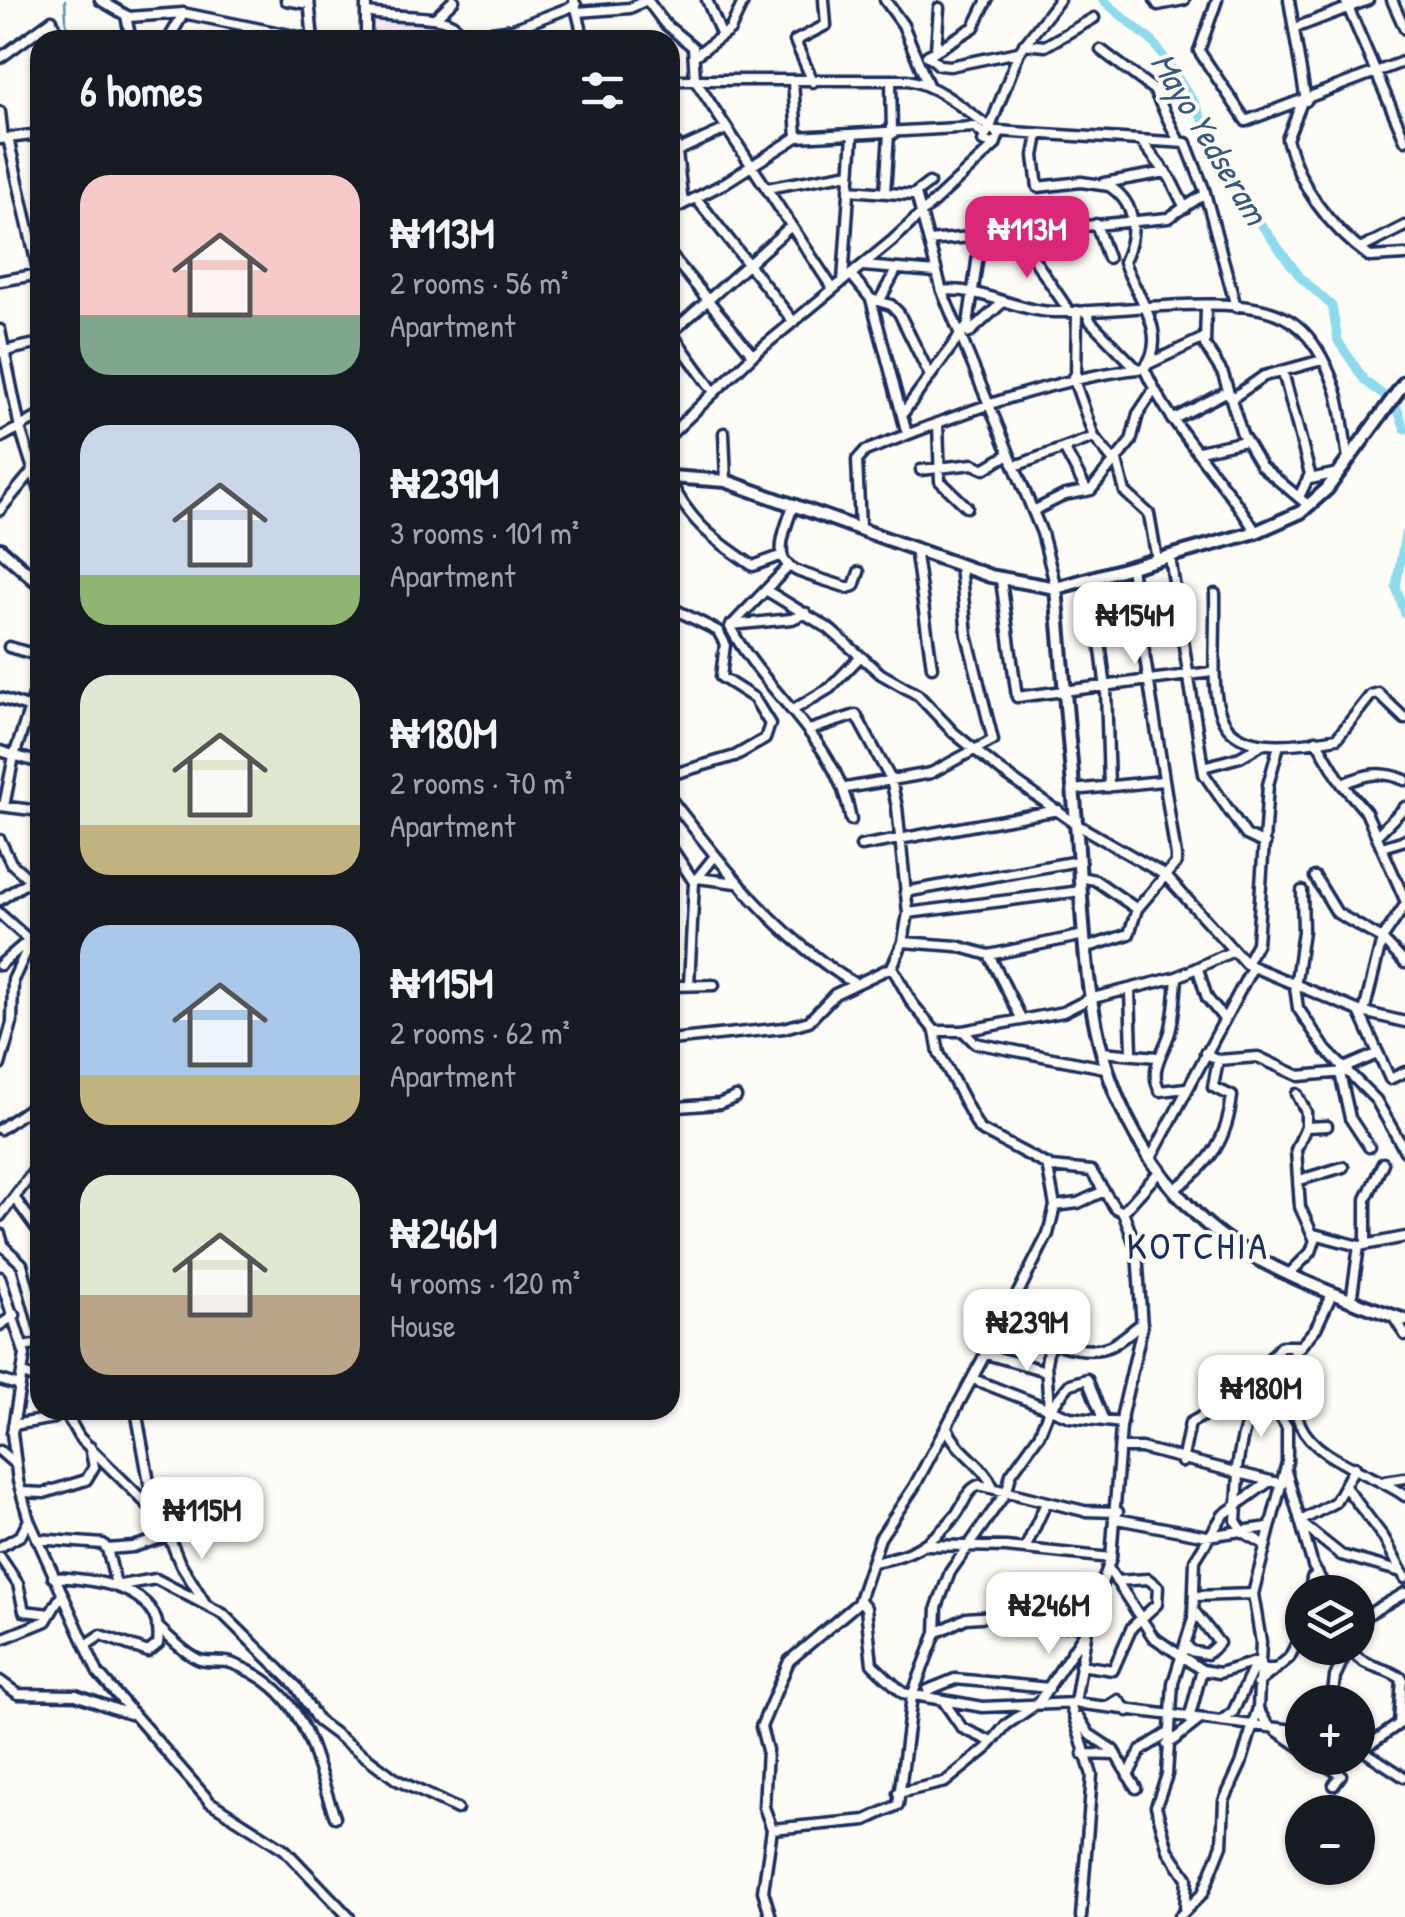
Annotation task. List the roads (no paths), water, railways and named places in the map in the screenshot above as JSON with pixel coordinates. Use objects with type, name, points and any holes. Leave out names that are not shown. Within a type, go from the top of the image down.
[{"type":"main road","points":[[680,479],[726,481],[1002,580],[1056,588],[1256,532],[1309,506],[1405,382]]},
{"type":"main road","points":[[0,549],[30,575]]},
{"type":"main road","points":[[1056,588],[1089,1000],[1105,1068],[1131,1132],[1199,1218],[1331,1296],[1399,1318]]},
{"type":"street","points":[[100,0],[126,16],[184,13],[263,30]]},
{"type":"street","points":[[286,0],[309,2],[313,30]]},
{"type":"street","points":[[366,0],[366,30]]},
{"type":"street","points":[[435,18],[454,0]]},
{"type":"street","points":[[508,30],[576,4],[630,8],[645,0],[674,30]]},
{"type":"street","points":[[707,0],[720,34]]},
{"type":"street","points":[[744,0],[730,30],[697,54],[695,80],[833,289]]},
{"type":"street","points":[[813,82],[795,42],[826,26],[824,0]]},
{"type":"street","points":[[928,55],[974,27],[987,0]]},
{"type":"street","points":[[978,158],[1021,48],[1058,0]]},
{"type":"street","points":[[1155,0],[1158,6],[1178,0]]},
{"type":"street","points":[[1217,0],[1198,51],[1242,117],[1250,122],[1405,62]]},
{"type":"street","points":[[1288,0],[1304,101],[1287,139],[1297,166],[1329,222],[1360,249],[1376,258],[1405,255]]},
{"type":"street","points":[[1295,28],[1347,4],[1368,0]]},
{"type":"street","points":[[1392,0],[1405,29]]},
{"type":"street","points":[[889,1],[928,55],[940,65],[950,66],[1045,46],[1094,18]]},
{"type":"street","points":[[576,4],[582,30]]},
{"type":"street","points":[[1347,4],[1405,140]]},
{"type":"street","points":[[928,86],[928,55],[939,8]]},
{"type":"street","points":[[366,12],[387,18],[435,18],[454,24],[455,30]]},
{"type":"street","points":[[174,30],[184,13]]},
{"type":"street","points":[[126,16],[129,30]]},
{"type":"street","points":[[38,30],[52,20],[56,30]]},
{"type":"street","points":[[242,26],[243,30]]},
{"type":"street","points":[[0,58],[30,36]]},
{"type":"street","points":[[680,36],[697,54]]},
{"type":"street","points":[[1101,50],[1154,90],[1180,142],[1191,149],[1236,308]]},
{"type":"street","points":[[680,80],[891,80],[928,86],[972,113],[996,144]]},
{"type":"street","points":[[885,192],[891,80]]},
{"type":"street","points":[[793,82],[797,137]]},
{"type":"street","points":[[0,112],[30,239]]},
{"type":"street","points":[[680,205],[797,137],[975,127],[989,133],[1180,142]]},
{"type":"street","points":[[680,152],[726,129]]},
{"type":"street","points":[[989,133],[996,144]]},
{"type":"street","points":[[680,426],[753,355],[922,214],[978,158],[1018,134]]},
{"type":"street","points":[[1038,134],[1034,156],[1038,187],[1100,184],[1166,172]]},
{"type":"street","points":[[4,138],[30,135]]},
{"type":"street","points":[[843,282],[853,135]]},
{"type":"street","points":[[1142,142],[1166,172],[1184,208]]},
{"type":"street","points":[[766,188],[850,173]]},
{"type":"street","points":[[850,190],[916,194],[930,183]]},
{"type":"street","points":[[1100,184],[1119,192],[1131,221],[1134,244],[1124,262],[1138,293],[1150,308],[1143,367]]},
{"type":"street","points":[[680,186],[683,204]]},
{"type":"street","points":[[916,194],[942,292],[1033,511],[1056,588]]},
{"type":"street","points":[[928,241],[1168,218],[1205,194]]},
{"type":"street","points":[[696,198],[793,320]]},
{"type":"street","points":[[1096,224],[1108,258]]},
{"type":"street","points":[[680,325],[791,226]]},
{"type":"street","points":[[1360,249],[1405,226]]},
{"type":"street","points":[[1015,231],[1078,311],[1143,367],[1172,420],[1256,532]]},
{"type":"street","points":[[904,412],[968,327],[980,234]]},
{"type":"street","points":[[680,266],[753,355]]},
{"type":"street","points":[[863,266],[936,272]]},
{"type":"street","points":[[896,270],[875,300],[907,434]]},
{"type":"street","points":[[0,281],[30,276]]},
{"type":"street","points":[[852,276],[875,300],[898,313],[930,376]]},
{"type":"street","points":[[942,292],[972,292],[1002,304],[1078,311],[1236,308],[1286,318],[1312,342],[1336,390],[1348,458]]},
{"type":"street","points":[[961,337],[1002,304]]},
{"type":"street","points":[[1206,308],[1204,338],[1230,395],[1234,419],[1261,466],[1309,506]]},
{"type":"street","points":[[1078,311],[1074,377],[1094,437],[1117,462],[1125,492],[1149,514],[1157,560]]},
{"type":"street","points":[[0,330],[30,460]]},
{"type":"street","points":[[860,528],[859,455],[990,402],[1074,377],[1143,367],[1204,338]]},
{"type":"street","points":[[2,352],[30,345]]},
{"type":"street","points":[[680,346],[714,392]]},
{"type":"street","points":[[1172,420],[1264,376],[1322,360]]},
{"type":"street","points":[[1283,372],[1310,479]]},
{"type":"street","points":[[1033,511],[1064,495],[1087,491],[1117,462],[1132,441],[1138,414],[1154,390]]},
{"type":"street","points":[[0,438],[30,422]]},
{"type":"street","points":[[938,424],[941,439],[936,466],[944,488],[968,507]]},
{"type":"street","points":[[724,433],[726,481]]},
{"type":"street","points":[[1015,466],[1094,437]]},
{"type":"street","points":[[1199,451],[1245,440]]},
{"type":"street","points":[[1064,448],[1087,491]]},
{"type":"street","points":[[920,470],[973,464],[984,469],[1009,454]]},
{"type":"street","points":[[1298,497],[1310,479],[1338,473]]},
{"type":"street","points":[[0,510],[30,474]]},
{"type":"street","points":[[680,499],[691,520],[750,564],[761,566],[780,556]]},
{"type":"street","points":[[794,504],[779,543],[780,556],[788,567],[848,588],[854,586],[859,572]]},
{"type":"street","points":[[915,548],[932,668]]},
{"type":"street","points":[[1170,558],[1206,780],[1246,835],[1264,844]]},
{"type":"street","points":[[846,788],[931,773],[992,740],[967,635],[960,566]]},
{"type":"street","points":[[731,624],[770,592],[788,567]]},
{"type":"street","points":[[1085,948],[1129,934],[1137,909],[1176,856],[1132,568]]},
{"type":"street","points":[[1092,578],[1106,690],[1109,787]]},
{"type":"street","points":[[1002,580],[1017,697],[1106,690],[1212,672]]},
{"type":"street","points":[[770,592],[918,694],[975,751],[1076,824],[1165,875],[1231,952],[1249,966],[1362,1012],[1405,1022]]},
{"type":"street","points":[[1215,594],[1212,672],[1226,728],[1238,739],[1260,746],[1337,738],[1371,694],[1378,693],[1405,719]]},
{"type":"street","points":[[680,612],[718,631],[725,644],[721,677],[754,698],[770,724],[765,739],[735,756],[680,771]]},
{"type":"street","points":[[731,624],[792,619],[806,614]]},
{"type":"street","points":[[731,624],[809,730],[846,788],[851,820]]},
{"type":"street","points":[[9,647],[30,653]]},
{"type":"street","points":[[794,710],[830,688],[860,657]]},
{"type":"street","points":[[0,698],[30,708],[2,806],[30,810]]},
{"type":"street","points":[[680,1039],[808,1022],[836,994],[892,967],[904,942],[908,912],[891,780],[856,715],[809,730]]},
{"type":"street","points":[[1316,740],[1342,784],[1366,812],[1405,902],[1382,940],[1362,1012],[1377,1054]]},
{"type":"street","points":[[1150,1160],[1205,1053],[1236,1005],[1257,942],[1268,785],[1278,745]]},
{"type":"street","points":[[1203,766],[1240,757],[1260,746]]},
{"type":"street","points":[[0,752],[30,761]]},
{"type":"street","points":[[1342,784],[1371,773],[1389,773],[1405,780]]},
{"type":"street","points":[[1073,790],[1162,781]]},
{"type":"street","points":[[1378,836],[1405,806]]},
{"type":"street","points":[[861,846],[1059,810]]},
{"type":"street","points":[[680,811],[737,883],[831,970],[854,983]]},
{"type":"street","points":[[0,840],[11,864],[30,880],[0,900]]},
{"type":"street","points":[[1382,846],[1405,840]]},
{"type":"street","points":[[689,986],[696,880],[716,856]]},
{"type":"street","points":[[680,859],[696,880],[737,883]]},
{"type":"street","points":[[904,892],[1078,861]]},
{"type":"street","points":[[1080,877],[1095,880],[1137,909]]},
{"type":"street","points":[[1315,877],[1337,913],[1382,940],[1405,963]]},
{"type":"street","points":[[908,912],[1081,891]]},
{"type":"street","points":[[1302,891],[1303,931],[1295,987],[1306,1022],[1342,1071],[1376,1100],[1405,1151]]},
{"type":"street","points":[[0,914],[29,940]]},
{"type":"street","points":[[904,942],[957,946],[988,955],[1084,935]]},
{"type":"street","points":[[0,965],[29,940]]},
{"type":"street","points":[[1,1061],[12,1023],[13,980],[29,940]]},
{"type":"street","points":[[935,1031],[963,1031],[1079,1007],[1089,1000],[1177,977],[1231,952]]},
{"type":"street","points":[[988,955],[1022,1020]]},
{"type":"street","points":[[892,967],[912,1003],[935,1031],[939,1053],[975,1124],[1047,1164],[1091,1171],[1115,1208],[1124,1212],[1137,1250],[1142,1322],[1122,1424],[1117,1516],[1110,1563],[1091,1609],[1072,1704],[1091,1772],[1081,1917]]},
{"type":"street","points":[[1198,969],[1207,998],[1224,1020]]},
{"type":"street","points":[[1177,977],[1171,1029],[1157,1056],[1158,1090],[1186,1088]]},
{"type":"street","points":[[680,986],[714,985]]},
{"type":"street","points":[[1130,991],[1132,1052]]},
{"type":"street","points":[[963,1031],[975,1043],[1105,1068]]},
{"type":"street","points":[[1101,1052],[1157,1056]]},
{"type":"street","points":[[1205,1053],[1218,1060],[1252,1056],[1299,1076],[1342,1071],[1377,1054],[1384,1056],[1391,1080],[1405,1072]]},
{"type":"street","points":[[1176,1189],[1207,1163],[1227,1131],[1232,1096],[1213,1087],[1218,1060]]},
{"type":"street","points":[[1342,1071],[1350,1118],[1369,1147]]},
{"type":"street","points":[[1290,1273],[1311,1252],[1314,1234],[1300,1208],[1296,1150],[1306,1127],[1306,1112],[1297,1094]]},
{"type":"street","points":[[680,1108],[719,1104],[736,1097]]},
{"type":"street","points":[[0,1129],[30,1108]]},
{"type":"street","points":[[1306,1127],[1327,1126]]},
{"type":"street","points":[[1351,1302],[1363,1244],[1366,1200],[1382,1163]]},
{"type":"street","points":[[772,1917],[763,1879],[772,1830],[764,1807],[767,1750],[761,1728],[783,1669],[823,1628],[860,1600],[880,1538],[947,1427],[1048,1234],[1055,1206],[1047,1164]]},
{"type":"street","points":[[1300,1180],[1343,1168]]},
{"type":"street","points":[[1124,1212],[1159,1172]]},
{"type":"street","points":[[0,1216],[30,1184]]},
{"type":"street","points":[[1055,1206],[1078,1203],[1104,1191]]},
{"type":"street","points":[[16,1200],[30,1219]]},
{"type":"street","points":[[0,1234],[4,1246],[22,1264],[30,1293]]},
{"type":"street","points":[[1314,1234],[1363,1244],[1405,1237]]},
{"type":"street","points":[[0,1277],[16,1315],[23,1347],[23,1374],[12,1429],[21,1492],[37,1539],[98,1673],[132,1716],[192,1776],[210,1802],[284,1850],[349,1917]]},
{"type":"street","points":[[1264,1544],[1245,1533],[1236,1521],[1246,1422],[1250,1413],[1272,1398],[1300,1345],[1316,1328],[1331,1296]]},
{"type":"street","points":[[0,1324],[16,1315]]},
{"type":"street","points":[[1399,1318],[1405,1336]]},
{"type":"street","points":[[1002,1324],[1098,1350],[1112,1346],[1142,1322]]},
{"type":"street","points":[[1049,1410],[1046,1371],[1050,1340]]},
{"type":"street","points":[[1182,1462],[1190,1423],[1222,1407],[1260,1375],[1281,1346],[1300,1345]]},
{"type":"street","points":[[23,1347],[30,1346]]},
{"type":"street","points":[[986,1354],[1046,1371]]},
{"type":"street","points":[[1287,1369],[1306,1433],[1334,1457],[1385,1481],[1405,1496]]},
{"type":"street","points":[[23,1374],[30,1376]]},
{"type":"street","points":[[772,1830],[872,1818],[898,1805],[912,1696],[936,1633],[944,1590],[968,1546],[1007,1491],[1011,1474],[1039,1435],[1049,1410],[1070,1384],[1084,1378],[1104,1421]]},
{"type":"street","points":[[973,1379],[1049,1410],[1122,1424]]},
{"type":"street","points":[[0,1380],[20,1386]]},
{"type":"street","points":[[1221,1721],[1233,1712],[1252,1683],[1258,1664],[1260,1632],[1253,1594],[1286,1471],[1287,1427],[1272,1398]]},
{"type":"street","points":[[0,1438],[12,1429],[46,1420]]},
{"type":"street","points":[[70,1420],[79,1437],[137,1499],[164,1520]]},
{"type":"street","points":[[138,1420],[151,1493],[179,1561],[205,1603]]},
{"type":"street","points":[[947,1427],[956,1446],[972,1456],[993,1487]]},
{"type":"street","points":[[21,1492],[44,1493],[86,1480],[94,1467],[90,1445]]},
{"type":"street","points":[[1121,1448],[1141,1448],[1182,1462],[1282,1484]]},
{"type":"street","points":[[0,1451],[15,1464]]},
{"type":"street","points":[[1301,1522],[1335,1502],[1356,1467]]},
{"type":"street","points":[[1286,1471],[1318,1574]]},
{"type":"street","points":[[1385,1481],[1405,1478]]},
{"type":"street","points":[[1182,1914],[1187,1878],[1168,1850],[1156,1806],[1167,1776],[1168,1717],[1194,1611],[1195,1560],[1223,1515],[1270,1481]]},
{"type":"street","points":[[873,1562],[907,1557],[925,1545],[955,1516],[971,1488],[993,1487],[1046,1503],[1207,1536],[1269,1527]]},
{"type":"street","points":[[1346,1488],[1384,1538],[1402,1575]]},
{"type":"street","points":[[1025,1548],[1046,1503]]},
{"type":"street","points":[[0,1547],[21,1536],[29,1520]]},
{"type":"street","points":[[1301,1522],[1343,1556],[1402,1575]]},
{"type":"street","points":[[107,1550],[133,1547],[171,1535]]},
{"type":"street","points":[[37,1539],[103,1544],[118,1585],[147,1606],[157,1626],[158,1644],[148,1652],[101,1635],[86,1645]]},
{"type":"street","points":[[1310,1554],[1319,1542],[1332,1546]]},
{"type":"street","points":[[925,1545],[1025,1548],[1110,1563]]},
{"type":"street","points":[[0,1557],[16,1579],[24,1611],[50,1614]]},
{"type":"street","points":[[1110,1563],[1116,1581],[1153,1637],[1207,1654],[1219,1643],[1194,1611]]},
{"type":"street","points":[[54,1577],[118,1585],[148,1577],[205,1603],[279,1668],[318,1720],[397,1780],[457,1809]]},
{"type":"street","points":[[1080,1665],[1114,1670],[1132,1628],[1157,1604],[1158,1586],[1145,1578],[1116,1581]]},
{"type":"street","points":[[1375,1610],[1405,1593]]},
{"type":"street","points":[[4,1638],[32,1629],[50,1614],[61,1594]]},
{"type":"street","points":[[1194,1596],[1253,1594]]},
{"type":"street","points":[[860,1600],[866,1608],[872,1664],[896,1689],[912,1696],[946,1704],[1004,1708],[1040,1701],[1107,1707],[1118,1700],[1128,1711],[1285,1728]]},
{"type":"street","points":[[936,1633],[966,1618],[1091,1609]]},
{"type":"street","points":[[1042,1612],[1047,1628],[1087,1626]]},
{"type":"street","points":[[157,1626],[197,1659],[230,1662],[286,1698],[312,1737],[316,1768],[336,1817]]},
{"type":"street","points":[[898,1794],[945,1782],[1012,1720],[1040,1701],[1087,1626]]},
{"type":"street","points":[[1184,1648],[1202,1670],[1211,1674],[1258,1664],[1276,1668]]},
{"type":"street","points":[[1252,1683],[1285,1662]]},
{"type":"street","points":[[1373,1665],[1402,1676],[1404,1713],[1393,1732],[1375,1741]]},
{"type":"street","points":[[1182,1914],[1203,1893],[1222,1846],[1224,1801],[1258,1708],[1252,1683],[1234,1669]]},
{"type":"street","points":[[1189,1719],[1202,1670]]},
{"type":"street","points":[[928,1690],[955,1679],[988,1686],[1049,1688]]},
{"type":"street","points":[[0,1682],[18,1694],[76,1695],[115,1705],[132,1716]]},
{"type":"street","points":[[917,1682],[946,1704],[962,1728],[992,1742]]},
{"type":"street","points":[[1025,1685],[1040,1701]]},
{"type":"street","points":[[1078,1720],[1091,1705]]},
{"type":"street","points":[[1258,1708],[1271,1726],[1285,1736]]},
{"type":"street","points":[[1078,1720],[1089,1734],[1109,1745],[1136,1788]]},
{"type":"street","points":[[1168,1745],[1200,1720]]},
{"type":"street","points":[[1128,1776],[1141,1750],[1167,1734]]},
{"type":"street","points":[[1083,1754],[1102,1758],[1115,1754]]},
{"type":"street","points":[[1091,1772],[1102,1758]]},
{"type":"street","points":[[1375,1758],[1404,1777]]},
{"type":"street","points":[[1334,1785],[1341,1775]]},
{"type":"waterway","points":[[65,0],[66,30]]},
{"type":"waterway","name":"Mayo Yedseram","points":[[1103,0],[1154,43],[1194,102],[1239,195],[1301,278],[1332,306],[1338,341],[1365,381],[1396,405],[1405,429]]},
{"type":"waterway","name":"Mayo Yedseram","points":[[1405,534],[1396,587],[1405,614]]},
{"type":"district","name":"KOTCHIA","points":[[1198,1245]]}]
